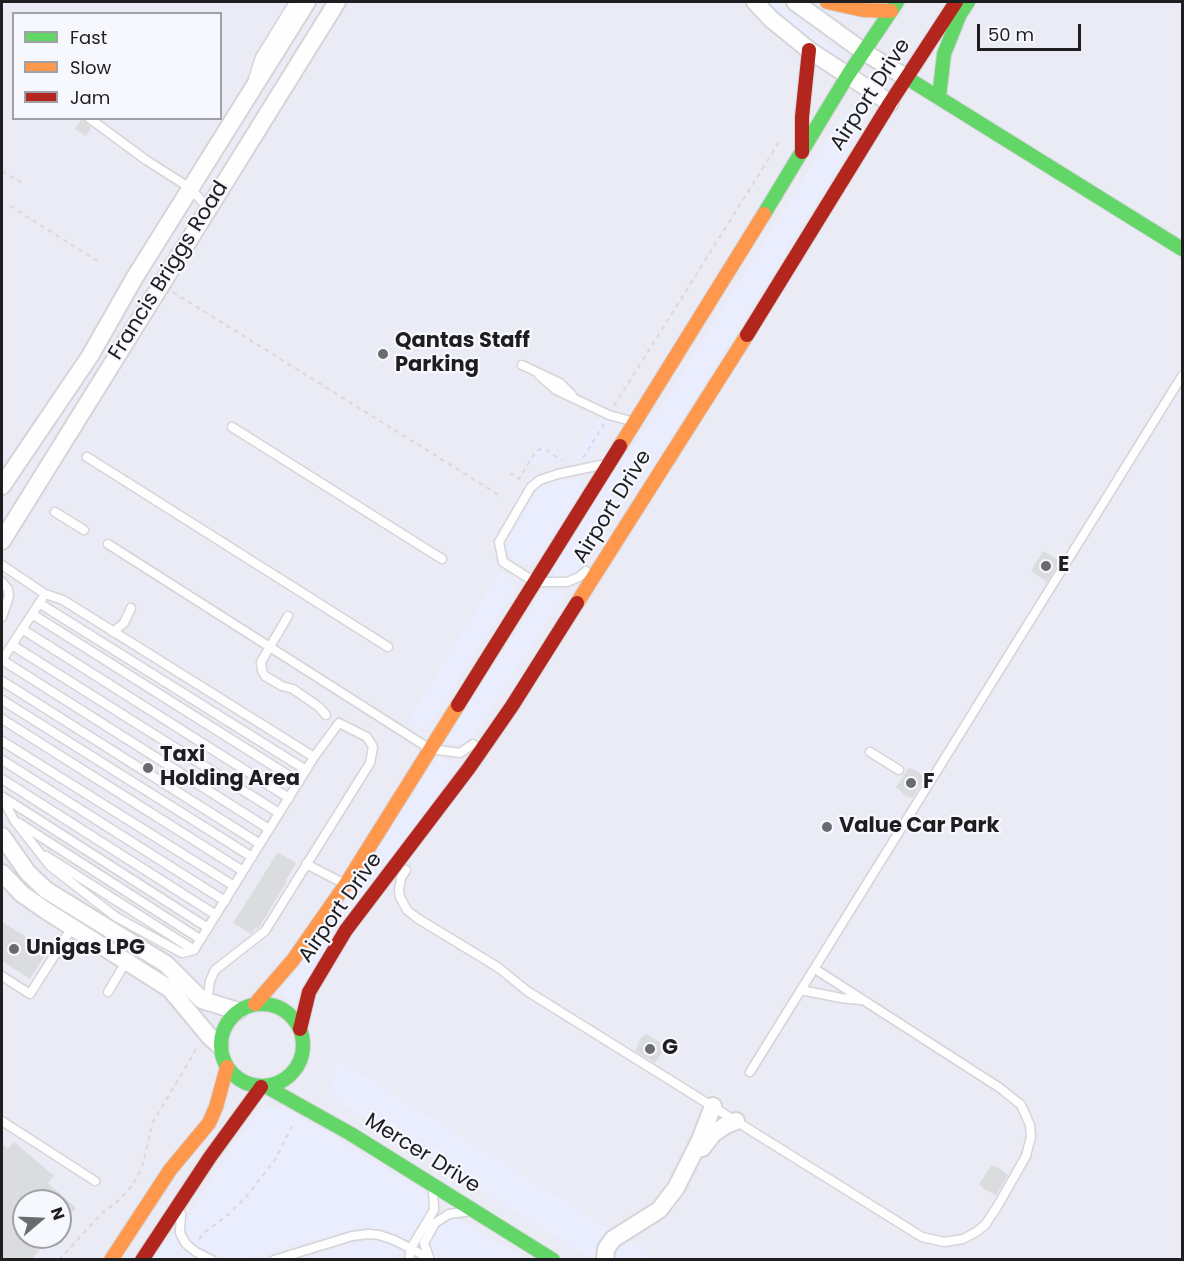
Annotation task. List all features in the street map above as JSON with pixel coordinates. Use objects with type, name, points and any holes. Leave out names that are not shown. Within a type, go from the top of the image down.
[{"type":"main road","points":[[827,2],[863,10],[894,6]]},
{"type":"main road","name":"Airport Drive","points":[[300,1029],[309,992],[346,930],[469,768],[545,656],[890,103],[956,2]]},
{"type":"main road","points":[[939,96],[944,54],[960,14],[968,2]]},
{"type":"main road","name":"Airport Drive","points":[[255,1004],[293,960],[346,885],[802,153],[848,75],[894,6]]},
{"type":"main road","points":[[802,153],[802,117],[809,50]]},
{"type":"main road","points":[[907,78],[1182,249]]},
{"type":"main road","points":[[142,1260],[186,1193],[264,1087],[284,1080],[300,1063],[303,1040],[300,1029],[290,1014],[273,1005],[255,1004],[238,1011],[228,1020],[222,1032],[220,1046],[227,1067],[238,1079],[264,1087]]},
{"type":"main road","points":[[111,1260],[170,1170],[209,1123],[227,1067]]},
{"type":"main road","name":"Mercer Drive","points":[[264,1087],[303,1106],[553,1260]]},
{"type":"street","name":"Francis Briggs Road","points":[[2,486],[90,356],[135,277],[306,2]]},
{"type":"street","name":"Francis Briggs Road","points":[[2,541],[337,2]]},
{"type":"street","points":[[755,2],[771,19],[809,50],[890,103]]},
{"type":"street","points":[[795,2],[864,52],[907,78]]},
{"type":"street","points":[[2,836],[28,873],[46,890],[169,966],[197,996],[207,1003],[238,1011]]},
{"type":"street","points":[[2,873],[22,894],[170,989],[220,1046]]},
{"type":"street","points":[[605,1260],[606,1249],[613,1239],[659,1210],[676,1188],[691,1160],[713,1106]]},
{"type":"street","points":[[691,1160],[713,1134],[736,1121]]},
{"type":"lane","points":[[247,97],[260,57],[294,2]]},
{"type":"lane","points":[[92,120],[146,160],[190,188],[208,208]]},
{"type":"lane","points":[[2,498],[90,356]]},
{"type":"lane","points":[[522,365],[560,383],[577,399],[592,408],[634,421]]},
{"type":"lane","points":[[750,1072],[1182,376]]},
{"type":"lane","points":[[232,428],[442,559]]},
{"type":"lane","points":[[87,457],[388,647]]},
{"type":"lane","points":[[590,564],[584,573],[573,580],[561,583],[535,582],[503,562],[499,550],[501,536],[531,488],[540,480],[607,464]]},
{"type":"lane","points":[[618,519],[655,478]]},
{"type":"lane","points":[[55,512],[84,531]]},
{"type":"lane","points":[[108,544],[430,749],[460,753],[473,744],[480,734]]},
{"type":"lane","points":[[2,565],[45,594],[63,600],[314,757]]},
{"type":"lane","points":[[2,582],[8,589],[9,596],[2,617]]},
{"type":"lane","points":[[45,594],[2,660],[269,830]]},
{"type":"lane","points":[[39,603],[306,770]]},
{"type":"lane","points":[[113,632],[124,623],[131,608]]},
{"type":"lane","points":[[32,614],[299,782]]},
{"type":"lane","points":[[288,616],[269,647],[261,666],[265,676],[282,686],[293,689],[319,707],[326,715]]},
{"type":"lane","points":[[22,629],[289,798]]},
{"type":"lane","points":[[12,645],[279,813]]},
{"type":"lane","points":[[507,695],[545,656]]},
{"type":"lane","points":[[2,681],[260,844]]},
{"type":"lane","points":[[2,700],[252,857]]},
{"type":"lane","points":[[2,719],[243,871]]},
{"type":"lane","points":[[2,796],[14,820],[35,850],[50,866],[116,917],[182,953],[194,950],[314,757],[339,723],[364,735],[372,747],[370,763],[262,936],[215,970],[210,981],[207,1003]]},
{"type":"lane","points":[[2,741],[234,886]]},
{"type":"lane","points":[[870,752],[899,770]]},
{"type":"lane","points":[[2,760],[225,901]]},
{"type":"lane","points":[[443,819],[469,768]]},
{"type":"lane","points":[[2,779],[216,915]]},
{"type":"lane","points":[[2,796],[208,928]]},
{"type":"lane","points":[[14,820],[200,939]]},
{"type":"lane","points":[[35,850],[194,950]]},
{"type":"lane","points":[[306,864],[346,885]]},
{"type":"lane","points":[[409,867],[401,878],[399,890],[407,910],[499,968],[527,991],[922,1236],[944,1242],[976,1233],[985,1225],[1016,1176],[1029,1147],[1030,1125],[1021,1105],[1000,1088],[815,969]]},
{"type":"lane","points":[[2,976],[30,994],[81,913]]},
{"type":"lane","points":[[108,992],[126,962]]},
{"type":"lane","points":[[801,990],[861,1000]]},
{"type":"lane","points":[[2,1121],[95,1181]]},
{"type":"lane","points":[[409,1260],[411,1248],[434,1210],[435,1198],[431,1184]]},
{"type":"lane","points":[[186,1193],[180,1233],[192,1250],[212,1260]]},
{"type":"lane","points":[[430,1259],[424,1243],[435,1223],[449,1214],[474,1211]]},
{"type":"lane","points":[[274,1260],[364,1234],[385,1236],[430,1259]]},
{"type":"path","points":[[582,460],[766,166],[783,135]]},
{"type":"path","points":[[2,171],[24,184]]},
{"type":"path","points":[[10,206],[99,262]]},
{"type":"path","points":[[167,288],[502,497]]},
{"type":"path","points":[[510,475],[513,474],[519,479],[536,451],[541,449],[564,462]]},
{"type":"path","points":[[59,1260],[102,1213],[118,1202],[132,1186],[142,1167],[153,1122],[194,1053],[195,1041]]},
{"type":"path","points":[[192,1250],[205,1232],[239,1206],[275,1160],[303,1106]]},
{"type":"shaded area","points":[[2,2],[1182,2],[1182,1259],[2,1259]]},
{"type":"shaded area","points":[[767,2],[776,2],[805,28],[840,53],[837,58],[817,46]]},
{"type":"shaded area","points":[[858,101],[869,107],[861,131],[664,448],[639,477],[584,565],[574,574],[555,577],[552,569],[617,465],[654,418],[839,122]]},
{"type":"shaded area","points":[[598,417],[614,423],[594,453],[585,459],[571,460]]},
{"type":"shaded area","points":[[539,444],[564,459],[564,464],[542,461],[530,464],[527,462]]},
{"type":"shaded area","points":[[581,477],[581,492],[536,561],[528,564],[515,562],[507,547],[509,537],[537,492],[541,487],[553,481]]},
{"type":"shaded area","points":[[505,573],[515,590],[429,727],[416,727],[408,721],[498,574]]},
{"type":"shaded area","points":[[543,590],[566,591],[566,593],[474,735],[464,744],[450,745],[447,737]]},
{"type":"shaded area","points":[[437,757],[459,763],[294,1004],[280,993]]},
{"type":"shaded area","points":[[338,1059],[657,1259],[592,1259],[329,1096]]},
{"type":"shaded area","points":[[274,1107],[285,1108],[428,1194],[430,1209],[411,1239],[403,1239],[396,1233],[380,1228],[361,1227],[246,1259],[228,1258],[191,1242],[186,1232],[186,1222],[218,1168],[259,1110]]},
{"type":"shaded area","points":[[454,1219],[465,1222],[525,1259],[442,1259],[431,1253],[430,1239],[441,1224]]},
{"type":"shaded area","points":[[174,1232],[184,1249],[201,1259],[151,1260]]},
{"type":"shaded area","points":[[368,1241],[384,1242],[401,1249],[395,1259],[298,1259]]},
{"type":"building","points":[[81,120],[84,120],[91,128],[86,136],[75,129]]},
{"type":"building","points":[[1043,551],[1060,561],[1047,582],[1031,571]]},
{"type":"building","points":[[909,768],[925,778],[912,798],[896,787]]},
{"type":"building","points":[[278,852],[296,863],[258,929],[256,928],[251,934],[233,923]]},
{"type":"building","points":[[2,922],[48,950],[30,979],[2,961]]},
{"type":"building","points":[[646,1034],[666,1046],[655,1063],[635,1051],[641,1038]]},
{"type":"building","points":[[14,1142],[54,1176],[48,1183],[55,1189],[12,1189],[12,1249],[40,1249],[31,1260],[2,1260],[2,1143],[8,1149]]},
{"type":"building","points":[[992,1165],[1008,1175],[996,1195],[979,1184]]},
{"type":"traffic: fast","points":[[764,214],[848,75],[897,2]]},
{"type":"traffic: fast","points":[[939,97],[944,54],[960,14],[968,2]]},
{"type":"traffic: fast","points":[[907,78],[1182,249]]},
{"type":"traffic: fast","points":[[254,1004],[270,1004],[285,1011],[296,1022],[303,1037],[303,1045],[300,1061],[291,1074],[270,1086],[254,1086],[239,1079],[228,1068],[221,1053],[221,1037],[228,1022],[239,1011],[254,1004]]},
{"type":"traffic: fast","points":[[267,1087],[351,1134],[553,1260]]},
{"type":"traffic: slow","points":[[827,2],[863,10],[891,11]]},
{"type":"traffic: slow","points":[[620,446],[764,214]]},
{"type":"traffic: slow","points":[[577,603],[747,335]]},
{"type":"traffic: slow","points":[[255,1004],[293,960],[346,884],[458,705]]},
{"type":"traffic: slow","points":[[111,1260],[170,1170],[209,1123],[227,1067]]},
{"type":"traffic: jam","points":[[747,335],[890,103],[956,2]]},
{"type":"traffic: jam","points":[[802,152],[802,117],[809,50]]},
{"type":"traffic: jam","points":[[458,705],[620,446]]},
{"type":"traffic: jam","points":[[300,1029],[309,992],[346,930],[469,768],[512,706],[577,603]]},
{"type":"traffic: jam","points":[[142,1260],[210,1157],[261,1087]]},
{"type":"place","name":"Qantas Staff Parking","points":[[383,354]]},
{"type":"place","name":"E","points":[[1046,566]]},
{"type":"place","name":"Taxi Holding Area","points":[[148,768]]},
{"type":"place","name":"F","points":[[911,783]]},
{"type":"place","name":"Value Car Park","points":[[827,827]]},
{"type":"place","name":"Unigas LPG","points":[[14,949]]},
{"type":"place","name":"G","points":[[650,1049]]}]
